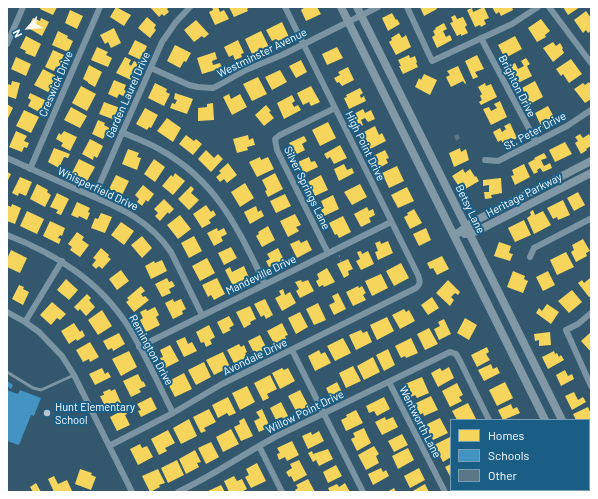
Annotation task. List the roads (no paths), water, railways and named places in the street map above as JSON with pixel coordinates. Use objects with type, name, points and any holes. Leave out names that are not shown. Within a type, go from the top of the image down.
[{"type":"main road","points":[[340,7],[545,419]]},
{"type":"main road","name":"Betsy Lane","points":[[357,7],[562,419]]},
{"type":"main road","points":[[408,142],[421,135]]},
{"type":"main road","name":"Heritage Parkway","points":[[468,230],[473,222],[591,161]]},
{"type":"main road","name":"Heritage Parkway","points":[[454,236],[468,230],[477,231],[591,173]]},
{"type":"street","points":[[7,44],[23,7]]},
{"type":"street","name":"Creswick Drive","points":[[30,169],[100,7]]},
{"type":"street","name":"Garden Laurel Drive","points":[[94,197],[162,42],[176,22],[190,7]]},
{"type":"street","name":"High Point Drive","points":[[285,7],[420,279],[418,286],[412,290]]},
{"type":"street","name":"Westminster Avenue","points":[[151,68],[198,88],[213,88],[246,70],[304,44],[378,7]]},
{"type":"street","points":[[407,7],[432,61],[512,24],[538,7]]},
{"type":"street","points":[[549,7],[591,63]]},
{"type":"street","name":"Brighton Drive","points":[[482,38],[536,142]]},
{"type":"street","name":"Silver Springs Lane","points":[[328,253],[275,145],[275,139],[283,133],[335,108]]},
{"type":"street","name":"St. Peter Drive","points":[[485,160],[498,161],[567,126],[591,110]]},
{"type":"street","points":[[122,132],[152,145],[170,155],[193,172],[211,190],[236,224],[265,284]]},
{"type":"street","name":"Whisperfield Drive","points":[[7,158],[130,213],[147,225],[159,237],[176,262],[202,315]]},
{"type":"street","points":[[530,257],[534,248],[590,219],[591,220]]},
{"type":"street","name":"Mandeville Drive","points":[[140,347],[391,222]]},
{"type":"street","name":"Remington Drive","points":[[7,235],[39,248],[62,261],[84,277],[103,294],[121,316],[140,347],[173,413]]},
{"type":"street","points":[[25,322],[62,261]]},
{"type":"street","name":"Avondale Drive","points":[[109,446],[173,413],[222,384],[412,290]]},
{"type":"street","points":[[7,312],[39,332],[62,356],[74,375],[132,492]]},
{"type":"street","points":[[591,313],[578,324],[566,330],[591,386]]},
{"type":"street","points":[[292,350],[363,492]]},
{"type":"street","name":"Willow Point Drive","points":[[178,492],[218,471],[259,446],[450,352],[456,354],[488,419]]},
{"type":"street","name":"Wentworth Lane","points":[[389,382],[445,492]]},
{"type":"street","points":[[259,446],[282,492]]},
{"type":"lane","points":[[7,372],[33,388],[41,390],[74,375]]},
{"type":"place","name":"Hunt Elementary School","points":[[47,413]]}]
